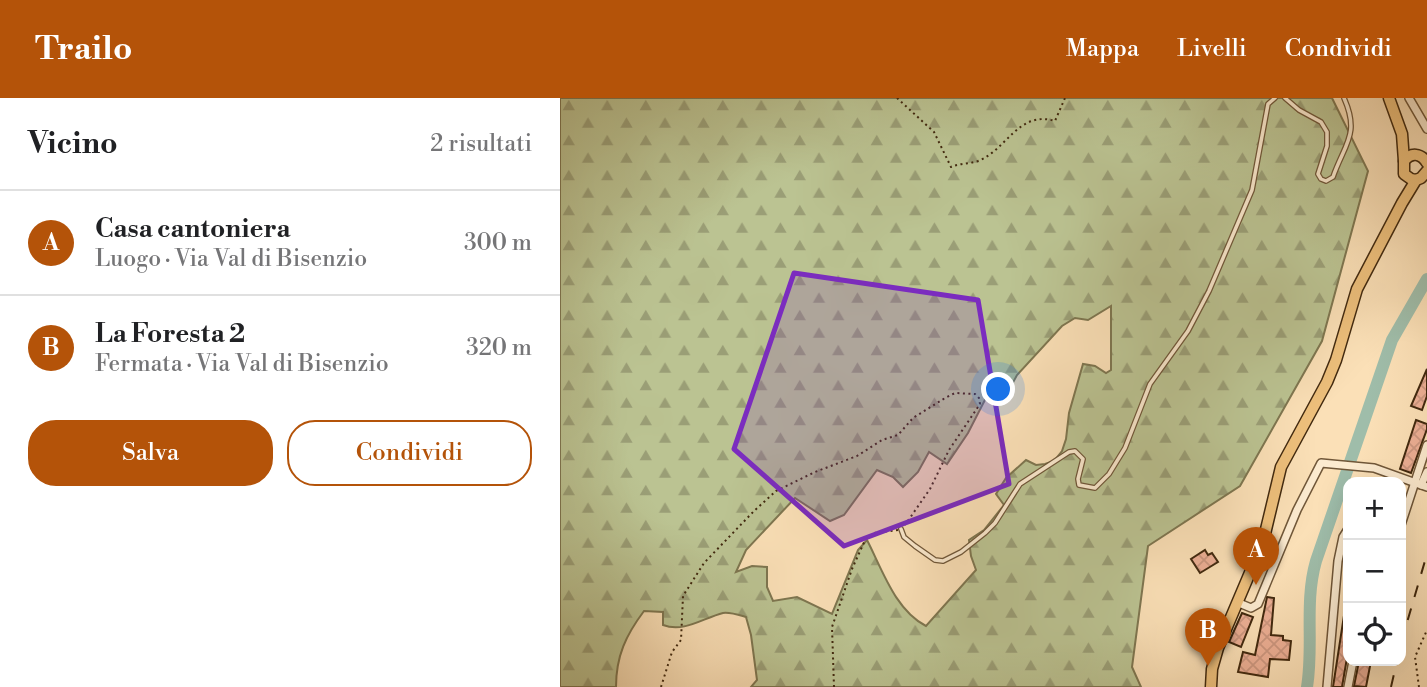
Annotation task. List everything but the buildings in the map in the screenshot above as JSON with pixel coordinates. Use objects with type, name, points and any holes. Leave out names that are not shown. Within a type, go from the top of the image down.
[{"type":"main road","points":[[1389,98],[1402,134],[1403,170],[1412,178]]},
{"type":"main road","points":[[1402,134],[1424,157]]},
{"type":"main road","points":[[1404,161],[1410,155],[1424,157]]},
{"type":"main road","points":[[1211,687],[1212,669],[1224,634],[1239,603],[1268,524],[1281,467],[1327,382],[1357,289],[1402,203],[1412,178],[1427,171]]},
{"type":"street","points":[[1409,98],[1427,129]]},
{"type":"street","points":[[1421,485],[1427,445]]},
{"type":"street","points":[[1239,603],[1251,608],[1258,604],[1297,510],[1321,463],[1374,468],[1421,485]]},
{"type":"street","points":[[1406,515],[1427,472]]},
{"type":"street","points":[[1327,687],[1338,561],[1343,537]]},
{"type":"street","points":[[1348,687],[1352,666]]},
{"type":"lane","points":[[901,529],[904,537],[915,547],[935,560],[943,561],[961,552],[985,533],[995,523],[1020,484],[1069,452],[1075,452],[1083,459],[1079,485],[1096,488],[1101,484],[1125,448],[1150,384],[1188,331],[1209,291],[1252,190],[1268,104],[1275,98]]},
{"type":"lane","points":[[1285,98],[1299,110],[1321,122],[1327,132],[1327,146],[1318,174],[1326,181],[1333,177],[1353,125],[1344,98]]},
{"type":"path","points":[[897,98],[934,132],[951,167],[961,162],[977,161],[994,151],[1013,132],[1035,120],[1046,118],[1055,121],[1065,98]]},
{"type":"path","points":[[661,687],[672,652],[681,640],[683,596],[704,563],[754,511],[776,491],[857,456],[882,440],[898,435],[913,418],[945,398],[955,393],[975,394],[980,404],[949,450],[919,505],[901,529],[874,533],[866,538],[832,627],[834,687]]},
{"type":"path","points":[[1419,687],[1415,657],[1427,630]]},
{"type":"highlighted area","points":[[794,273],[978,300],[1009,484],[844,546],[734,449]]},
{"type":"green space","points":[[560,98],[1332,98],[1368,171],[1322,341],[1240,486],[1148,546],[1132,667],[1141,687],[751,687],[757,680],[746,617],[723,613],[686,626],[671,627],[663,625],[663,612],[644,611],[623,646],[616,687],[560,687]],"holes":[[[1111,306],[1111,370],[1106,373],[1095,366],[1083,364],[1069,413],[1062,451],[1054,461],[1045,464],[1036,465],[1026,460],[1006,478],[996,494],[1004,505],[984,530],[969,540],[976,570],[926,626],[915,619],[898,599],[867,540],[858,550],[832,614],[797,597],[773,601],[767,587],[767,567],[752,566],[736,572],[746,550],[795,498],[830,521],[844,515],[877,470],[893,477],[903,487],[918,472],[929,452],[947,464],[968,433],[989,392],[1000,385],[1009,390],[1017,375],[1062,326],[1075,318],[1088,320]]]},
{"type":"waterway","points":[[1307,687],[1312,577],[1316,561],[1392,340],[1427,279]]},
{"type":"railway","points":[[1406,626],[1427,554]]},
{"type":"railway","points":[[1391,687],[1396,666]]},
{"type":"place","name":"Casa cantoniera","points":[[1256,585]]},
{"type":"place","name":"La Foresta 2","points":[[1208,666]]}]
